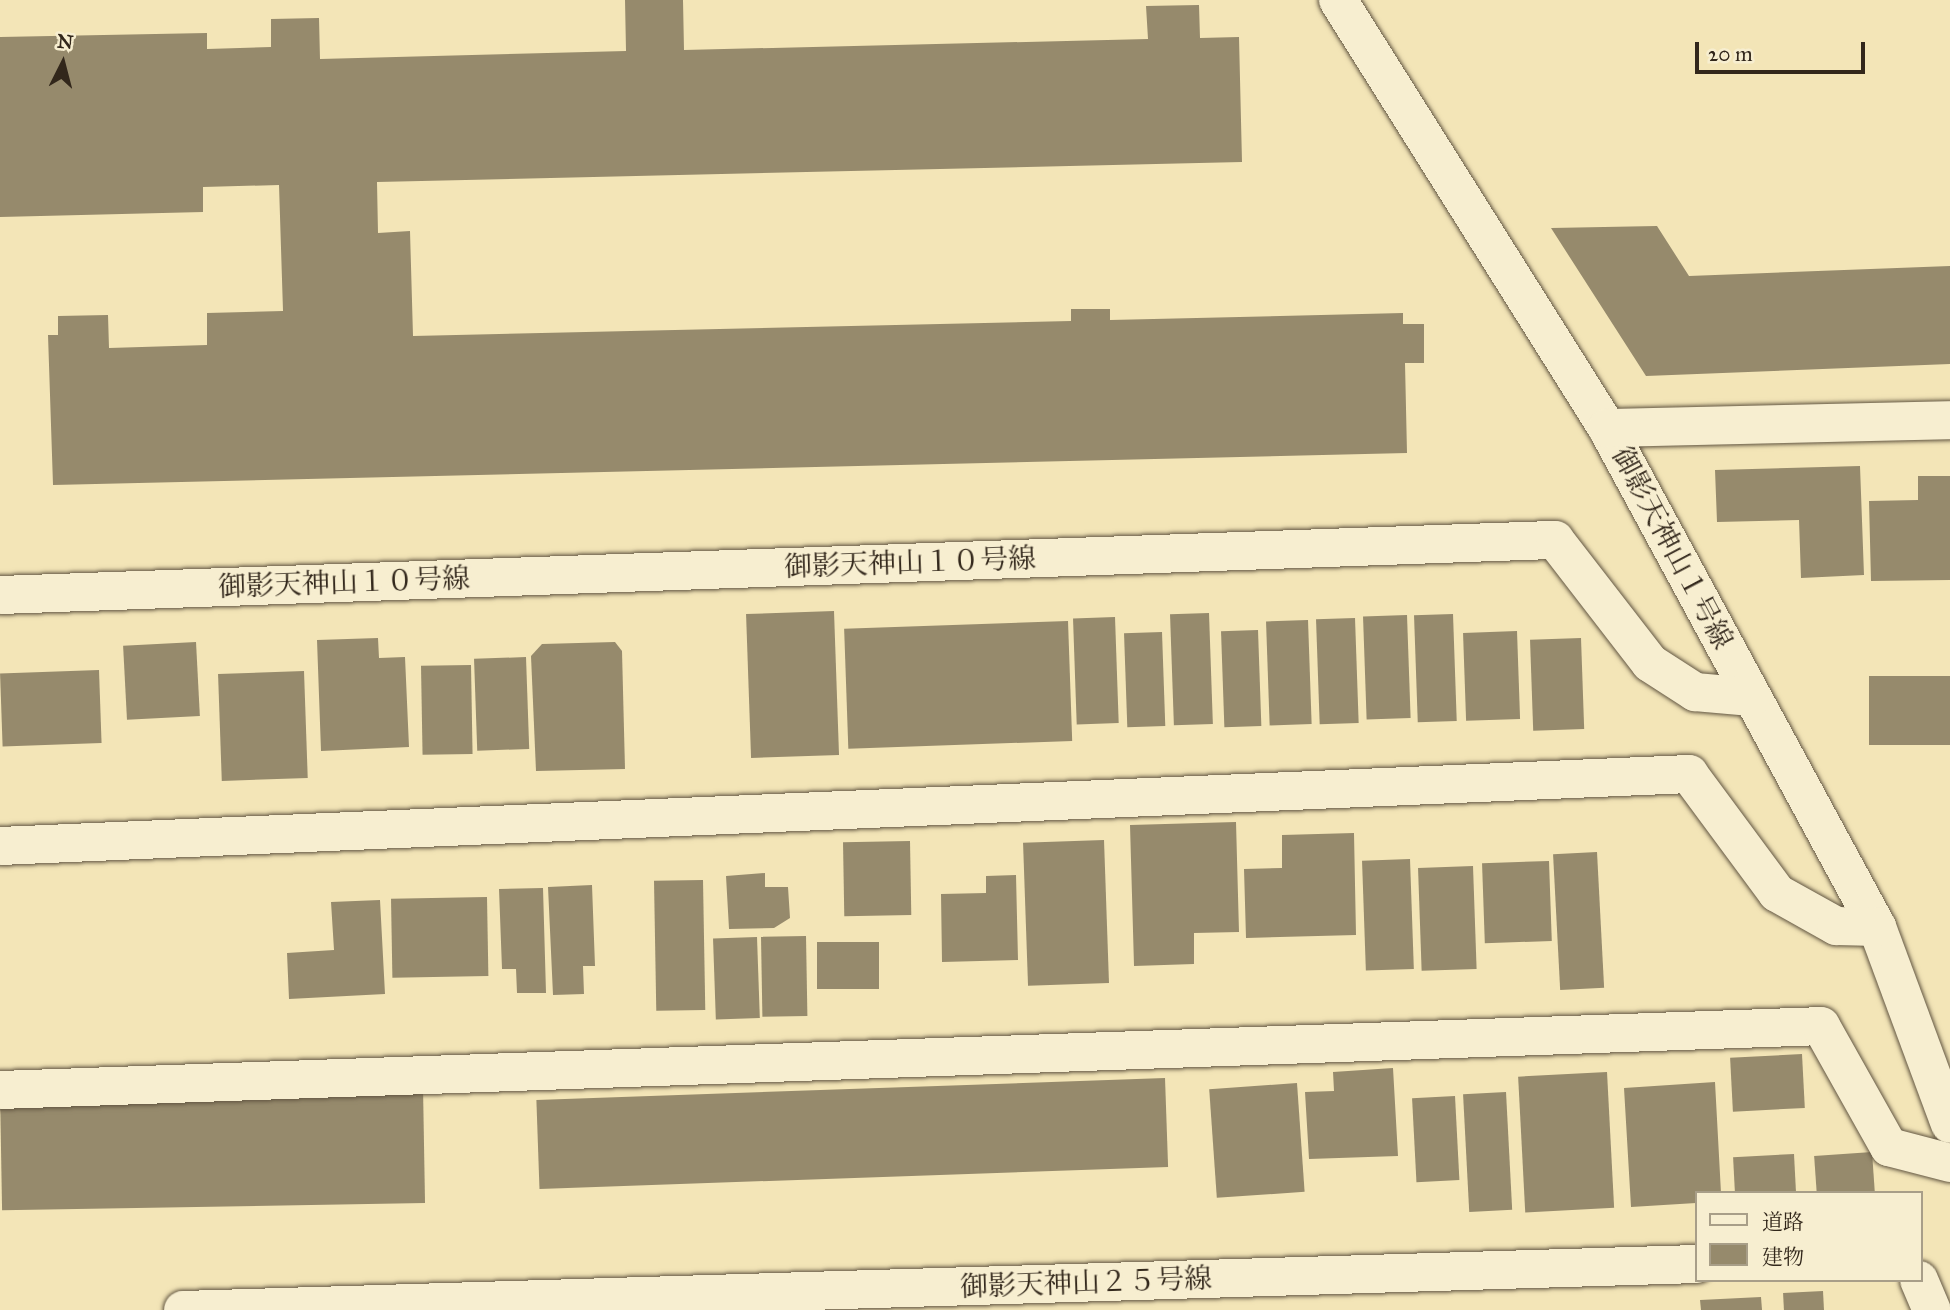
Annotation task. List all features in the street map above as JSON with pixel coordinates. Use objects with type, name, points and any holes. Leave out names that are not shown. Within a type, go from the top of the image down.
[{"type":"street","name":"御影天神山１号線","points":[[1338,0],[1607,428],[1877,927],[1950,1124]]},
{"type":"street","points":[[1607,428],[1950,420]]},
{"type":"street","name":"御影天神山１０号線","points":[[0,595],[1555,540],[1650,663],[1695,692],[1752,697]]},
{"type":"street","points":[[0,846],[1689,774],[1777,893],[1836,926],[1877,927]]},
{"type":"street","points":[[0,1090],[1821,1026],[1889,1147],[1950,1163]]},
{"type":"street","name":"御影天神山２５号線","points":[[183,1310],[1694,1264]]},
{"type":"street","points":[[1920,1282],[1932,1310]]},
{"type":"building","points":[[625,0],[683,0],[684,50],[1148,39],[1146,6],[1199,5],[1200,38],[1239,37],[1242,162],[377,182],[378,233],[410,231],[413,336],[1071,321],[1071,309],[1110,309],[1110,320],[1403,313],[1403,324],[1424,324],[1424,363],[1405,363],[1407,453],[53,485],[48,335],[58,335],[58,316],[108,315],[109,348],[207,345],[207,313],[283,311],[279,185],[203,187],[203,212],[0,217],[0,37],[207,33],[207,49],[271,47],[271,19],[319,18],[320,59],[626,51]]},
{"type":"building","points":[[1657,226],[1689,276],[1950,266],[1950,364],[1646,376],[1551,228]]},
{"type":"building","points":[[1860,466],[1864,575],[1801,578],[1799,520],[1717,522],[1715,470]]},
{"type":"building","points":[[1918,476],[1950,476],[1950,580],[1871,581],[1869,501],[1918,500]]},
{"type":"building","points":[[834,611],[839,755],[751,758],[746,614]]},
{"type":"building","points":[[1209,613],[1213,724],[1174,725],[1170,614]]},
{"type":"building","points":[[1453,614],[1457,721],[1418,722],[1414,615]]},
{"type":"building","points":[[1407,615],[1411,718],[1367,719],[1363,617]]},
{"type":"building","points":[[1115,617],[1119,723],[1077,724],[1073,618]]},
{"type":"building","points":[[1355,618],[1359,723],[1320,724],[1316,619]]},
{"type":"building","points":[[1308,620],[1312,724],[1270,725],[1266,621]]},
{"type":"building","points":[[1068,621],[1072,741],[848,749],[844,629]]},
{"type":"building","points":[[1258,630],[1261,726],[1224,727],[1221,631]]},
{"type":"building","points":[[1517,631],[1520,719],[1466,721],[1463,633]]},
{"type":"building","points":[[1162,632],[1165,726],[1127,727],[1124,633]]},
{"type":"building","points":[[378,638],[379,658],[405,657],[409,747],[321,751],[317,640]]},
{"type":"building","points":[[1581,638],[1584,729],[1533,731],[1530,640]]},
{"type":"building","points":[[196,642],[200,716],[127,720],[123,646]]},
{"type":"building","points":[[615,642],[622,651],[625,769],[536,771],[531,656],[542,644]]},
{"type":"building","points":[[526,657],[529,749],[477,751],[474,659]]},
{"type":"building","points":[[471,665],[473,754],[423,755],[421,666]]},
{"type":"building","points":[[99,670],[102,743],[3,746],[0,673]]},
{"type":"building","points":[[304,671],[308,778],[222,781],[218,674]]},
{"type":"building","points":[[1869,676],[1950,676],[1950,745],[1869,745]]},
{"type":"building","points":[[1236,822],[1239,932],[1194,933],[1194,964],[1134,966],[1130,825]]},
{"type":"building","points":[[1354,833],[1356,935],[1246,938],[1244,869],[1282,868],[1282,835]]},
{"type":"building","points":[[1104,840],[1109,983],[1028,986],[1023,843]]},
{"type":"building","points":[[910,841],[911,915],[844,916],[843,842]]},
{"type":"building","points":[[1597,852],[1604,988],[1560,990],[1553,854]]},
{"type":"building","points":[[1410,859],[1414,969],[1366,971],[1362,861]]},
{"type":"building","points":[[1549,861],[1552,941],[1485,943],[1482,863]]},
{"type":"building","points":[[1473,866],[1477,969],[1422,971],[1418,868]]},
{"type":"building","points":[[765,873],[765,887],[788,887],[790,918],[774,928],[729,929],[726,876]]},
{"type":"building","points":[[1016,875],[1018,960],[942,962],[941,894],[986,893],[986,876]]},
{"type":"building","points":[[703,880],[705,1010],[656,1011],[654,881]]},
{"type":"building","points":[[592,885],[595,966],[583,966],[584,994],[553,995],[548,887]]},
{"type":"building","points":[[543,888],[546,993],[517,993],[516,969],[502,969],[499,889]]},
{"type":"building","points":[[487,897],[488,976],[392,978],[391,899]]},
{"type":"building","points":[[380,900],[385,994],[289,999],[287,953],[334,950],[331,902]]},
{"type":"building","points":[[806,936],[807,1016],[762,1017],[761,937]]},
{"type":"building","points":[[757,937],[760,1018],[716,1019],[713,939]]},
{"type":"building","points":[[817,942],[879,942],[879,989],[817,989]]},
{"type":"building","points":[[1802,1054],[1805,1108],[1733,1112],[1730,1058]]},
{"type":"building","points":[[1393,1068],[1398,1156],[1309,1159],[1305,1092],[1334,1091],[1333,1072]]},
{"type":"building","points":[[1607,1072],[1614,1208],[1525,1212],[1518,1077]]},
{"type":"building","points":[[1165,1078],[1168,1167],[539,1189],[536,1100]]},
{"type":"building","points":[[1715,1082],[1721,1191],[1694,1191],[1694,1203],[1631,1207],[1624,1088]]},
{"type":"building","points":[[1297,1083],[1305,1192],[1217,1198],[1209,1089]]},
{"type":"building","points":[[423,1087],[425,1203],[2,1210],[0,1094]]},
{"type":"building","points":[[1506,1092],[1512,1210],[1469,1212],[1463,1094]]},
{"type":"building","points":[[1455,1096],[1459,1180],[1416,1182],[1412,1098]]},
{"type":"building","points":[[1872,1152],[1875,1191],[1817,1191],[1814,1156]]},
{"type":"building","points":[[1794,1154],[1796,1191],[1735,1191],[1733,1157]]},
{"type":"building","points":[[1823,1291],[1824,1310],[1784,1310],[1783,1293]]},
{"type":"building","points":[[1761,1297],[1762,1310],[1701,1310],[1700,1300]]}]
